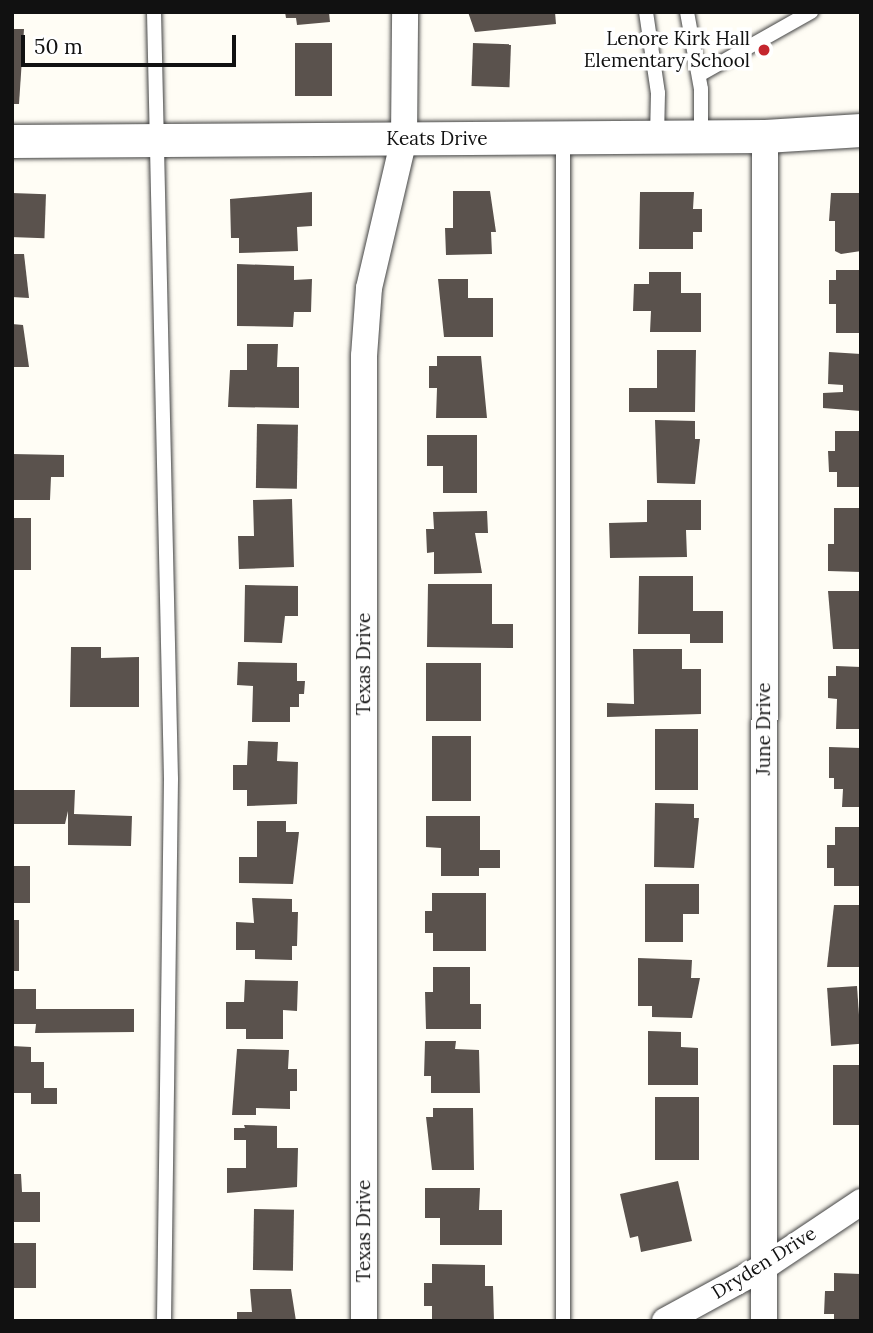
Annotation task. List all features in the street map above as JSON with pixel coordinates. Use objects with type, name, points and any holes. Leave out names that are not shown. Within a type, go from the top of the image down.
[{"type":"street","name":"Texas Drive","points":[[364,1321],[364,356],[369,288],[404,139],[405,12]]},
{"type":"street","name":"Keats Drive","points":[[12,141],[701,137],[861,130]]},
{"type":"street","name":"June Drive","points":[[764,1321],[765,136]]},
{"type":"street","name":"Dryden Drive","points":[[665,1321],[764,1267],[861,1202]]},
{"type":"lane","points":[[154,12],[172,779],[164,1321]]},
{"type":"lane","points":[[646,12],[658,93],[657,137]]},
{"type":"lane","points":[[687,12],[699,75],[701,137]]},
{"type":"lane","points":[[699,75],[811,12]]},
{"type":"lane","points":[[563,138],[563,1321]]},
{"type":"building","points":[[285,12],[329,12],[330,22],[297,25],[296,18],[286,18]]},
{"type":"building","points":[[468,12],[555,12],[556,24],[475,32]]},
{"type":"building","points":[[12,29],[24,29],[19,104],[12,104]]},
{"type":"building","points":[[295,43],[332,43],[332,96],[295,96]]},
{"type":"building","points":[[473,43],[511,44],[509,87],[471,86]]},
{"type":"building","points":[[453,191],[490,191],[496,232],[491,232],[492,254],[446,255],[445,228],[453,228]]},
{"type":"building","points":[[312,192],[312,226],[297,227],[298,251],[239,253],[239,238],[231,238],[230,199]]},
{"type":"building","points":[[640,192],[694,192],[693,209],[702,209],[702,232],[693,232],[693,249],[639,249]]},
{"type":"building","points":[[12,193],[46,194],[44,238],[12,237]]},
{"type":"building","points":[[831,193],[860,193],[861,251],[841,254],[835,251],[835,221],[829,221]]},
{"type":"building","points":[[12,254],[24,254],[29,298],[12,297]]},
{"type":"building","points":[[237,264],[294,266],[294,280],[312,279],[311,312],[294,312],[293,327],[237,326]]},
{"type":"building","points":[[836,270],[861,270],[861,333],[836,333],[836,304],[829,304],[829,280],[836,280]]},
{"type":"building","points":[[649,272],[681,272],[681,293],[701,293],[701,332],[650,332],[651,311],[633,311],[634,284],[649,284]]},
{"type":"building","points":[[438,279],[468,279],[468,298],[493,298],[493,337],[444,337]]},
{"type":"building","points":[[12,324],[23,325],[29,367],[12,367]]},
{"type":"building","points":[[247,344],[278,344],[277,367],[299,367],[299,408],[228,407],[230,370],[247,370]]},
{"type":"building","points":[[657,350],[696,350],[695,412],[629,412],[629,388],[657,388]]},
{"type":"building","points":[[829,352],[861,354],[861,411],[823,408],[823,393],[843,392],[843,385],[828,384]]},
{"type":"building","points":[[437,356],[481,356],[487,418],[436,418],[437,388],[429,388],[429,366],[437,366]]},
{"type":"building","points":[[655,420],[695,421],[695,439],[700,439],[695,484],[657,483]]},
{"type":"building","points":[[257,424],[298,425],[297,489],[256,488]]},
{"type":"building","points":[[835,431],[861,431],[861,487],[837,487],[837,472],[829,472],[828,451],[835,451]]},
{"type":"building","points":[[427,435],[477,435],[477,493],[443,493],[443,466],[427,466]]},
{"type":"building","points":[[12,454],[64,455],[64,477],[51,477],[50,500],[12,500]]},
{"type":"building","points":[[292,499],[294,567],[239,569],[238,536],[254,536],[253,500]]},
{"type":"building","points":[[647,500],[701,500],[701,530],[686,530],[687,557],[610,558],[609,523],[647,522]]},
{"type":"building","points":[[834,508],[861,508],[861,572],[828,571],[828,544],[834,544]]},
{"type":"building","points":[[487,511],[488,533],[475,533],[482,573],[434,574],[434,552],[427,553],[426,529],[434,529],[433,512]]},
{"type":"building","points":[[12,518],[31,518],[31,570],[12,570]]},
{"type":"building","points":[[639,576],[693,576],[693,611],[723,611],[723,643],[690,643],[690,634],[638,634]]},
{"type":"building","points":[[428,584],[492,584],[492,624],[513,624],[513,648],[427,647]]},
{"type":"building","points":[[245,585],[298,586],[298,616],[285,616],[282,643],[244,642]]},
{"type":"building","points":[[828,591],[861,591],[861,649],[833,649]]},
{"type":"building","points":[[71,647],[101,647],[101,658],[139,657],[139,707],[70,707]]},
{"type":"building","points":[[633,649],[682,649],[682,669],[701,669],[701,714],[607,717],[607,703],[634,704]]},
{"type":"building","points":[[238,662],[297,663],[297,681],[305,681],[304,694],[299,694],[299,707],[290,707],[290,722],[252,722],[253,686],[237,685]]},
{"type":"building","points":[[426,663],[481,663],[481,721],[426,721]]},
{"type":"building","points":[[836,666],[861,667],[861,729],[836,729],[837,699],[828,698],[828,676],[836,676]]},
{"type":"building","points":[[655,729],[698,729],[698,790],[655,790]]},
{"type":"building","points":[[432,736],[471,736],[471,801],[432,801]]},
{"type":"building","points":[[248,741],[278,742],[277,761],[298,762],[297,804],[247,806],[247,790],[233,790],[233,765],[247,765]]},
{"type":"building","points":[[829,747],[861,748],[861,807],[842,807],[843,789],[834,789],[834,778],[829,778]]},
{"type":"building","points":[[12,790],[75,790],[74,814],[132,816],[131,846],[68,845],[68,811],[65,824],[12,824]]},
{"type":"building","points":[[655,803],[694,804],[694,818],[699,818],[694,868],[654,867]]},
{"type":"building","points":[[426,816],[480,816],[480,850],[500,850],[500,868],[479,868],[479,876],[441,876],[441,848],[426,847]]},
{"type":"building","points":[[257,821],[286,821],[286,832],[299,832],[293,884],[239,883],[239,857],[257,857]]},
{"type":"building","points":[[835,827],[861,827],[861,886],[834,886],[834,868],[827,868],[827,845],[835,845]]},
{"type":"building","points":[[12,866],[30,866],[30,903],[12,903]]},
{"type":"building","points":[[645,884],[699,884],[699,914],[683,914],[683,942],[645,942]]},
{"type":"building","points":[[432,893],[486,893],[486,951],[433,951],[433,933],[425,933],[425,911],[432,911]]},
{"type":"building","points":[[252,898],[292,899],[292,912],[298,912],[297,946],[292,946],[292,960],[255,959],[255,950],[236,950],[236,922],[254,923]]},
{"type":"building","points":[[834,905],[861,905],[861,967],[827,967]]},
{"type":"building","points":[[12,920],[19,920],[19,971],[12,971]]},
{"type":"building","points":[[638,958],[692,960],[691,978],[700,978],[692,1018],[652,1017],[652,1006],[638,1006]]},
{"type":"building","points":[[433,967],[470,967],[470,1004],[481,1004],[481,1029],[426,1029],[425,992],[433,992]]},
{"type":"building","points":[[245,980],[298,981],[297,1011],[283,1010],[283,1039],[246,1039],[246,1029],[226,1029],[226,1002],[244,1002]]},
{"type":"building","points":[[857,986],[861,1044],[831,1046],[827,988]]},
{"type":"building","points":[[12,989],[36,989],[36,1009],[134,1009],[134,1032],[35,1033],[36,1024],[12,1024]]},
{"type":"building","points":[[648,1031],[681,1032],[681,1047],[698,1048],[698,1085],[648,1085]]},
{"type":"building","points":[[425,1041],[456,1041],[455,1049],[479,1050],[480,1093],[431,1093],[431,1076],[424,1076]]},
{"type":"building","points":[[12,1046],[31,1047],[31,1062],[44,1062],[44,1088],[57,1088],[57,1104],[31,1104],[31,1093],[12,1093]]},
{"type":"building","points":[[237,1049],[289,1050],[288,1069],[297,1069],[297,1091],[290,1091],[290,1109],[256,1108],[256,1115],[232,1115]]},
{"type":"building","points":[[833,1065],[861,1065],[861,1125],[833,1125]]},
{"type":"building","points":[[655,1097],[699,1097],[699,1160],[655,1160]]},
{"type":"building","points":[[433,1108],[473,1108],[474,1170],[432,1170],[426,1117],[433,1117]]},
{"type":"building","points":[[244,1125],[277,1126],[277,1148],[298,1148],[297,1187],[227,1193],[227,1168],[246,1168],[246,1140],[234,1140],[234,1128],[245,1128]]},
{"type":"building","points":[[12,1174],[21,1174],[22,1192],[40,1192],[40,1222],[12,1222]]},
{"type":"building","points":[[678,1181],[692,1241],[641,1252],[638,1236],[630,1238],[620,1194]]},
{"type":"building","points":[[425,1188],[480,1188],[479,1210],[502,1210],[502,1245],[440,1245],[440,1218],[425,1218]]},
{"type":"building","points":[[254,1209],[294,1210],[293,1271],[253,1270]]},
{"type":"building","points":[[12,1243],[36,1243],[36,1288],[12,1288]]},
{"type":"building","points":[[432,1264],[485,1265],[485,1286],[493,1286],[494,1321],[432,1321],[432,1306],[424,1306],[424,1283],[432,1283]]},
{"type":"building","points":[[834,1273],[861,1274],[861,1321],[834,1321],[834,1314],[824,1314],[825,1291],[834,1291]]},
{"type":"building","points":[[250,1289],[291,1289],[296,1321],[237,1321],[237,1312],[252,1312]]},
{"type":"place","name":"Lenore Kirk Hall Elementary School","points":[[764,50]]}]
